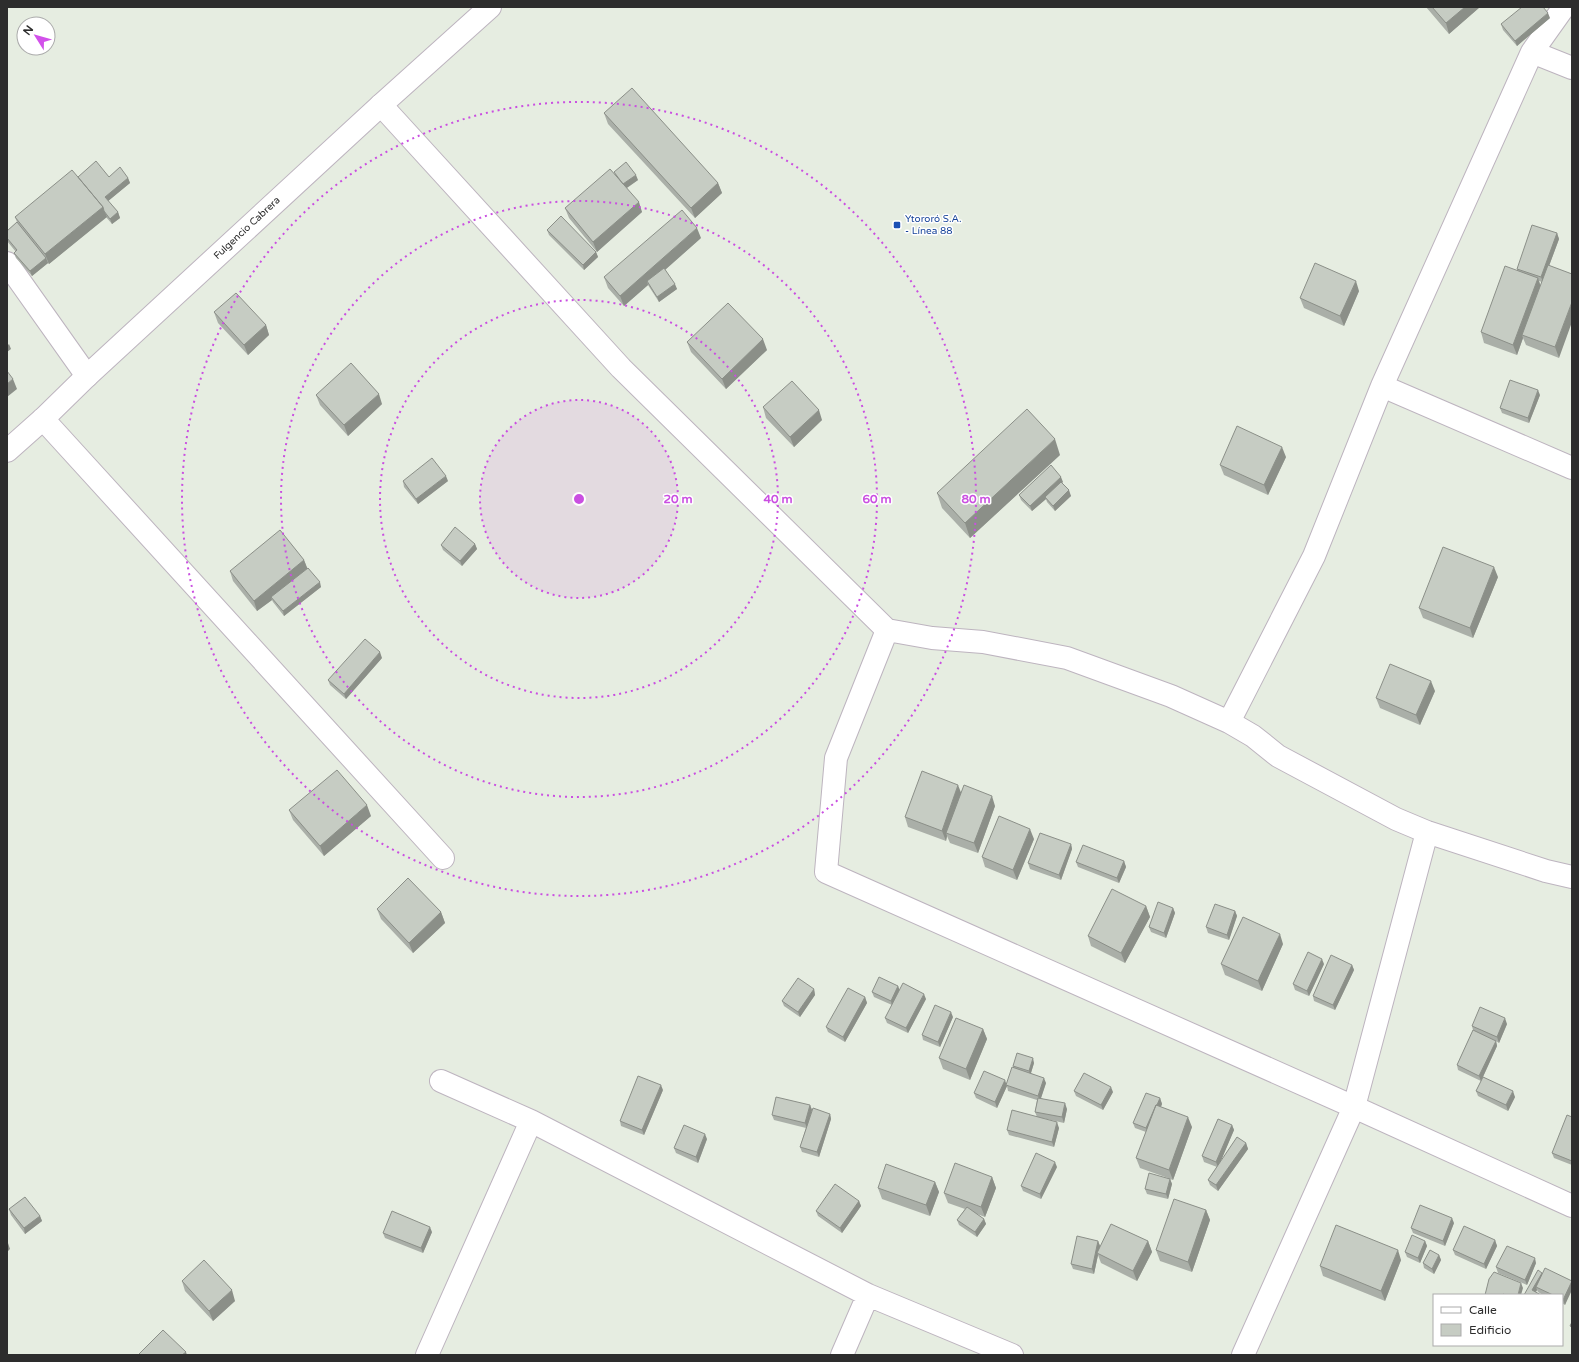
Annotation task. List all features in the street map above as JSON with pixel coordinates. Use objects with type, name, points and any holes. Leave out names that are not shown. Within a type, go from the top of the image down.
[{"type":"street","name":"Fulgencio Cabrera","points":[[7,450],[43,419],[87,376],[380,105],[490,7]]},
{"type":"street","points":[[1229,722],[1314,556],[1382,386],[1532,52],[1564,7]]},
{"type":"street","points":[[1532,52],[1572,68]]},
{"type":"street","points":[[380,105],[621,368],[886,630],[932,638],[983,642],[1067,658],[1172,696],[1229,722],[1253,736],[1278,756],[1396,819],[1427,832],[1546,871],[1572,877]]},
{"type":"street","points":[[7,263],[87,376]]},
{"type":"street","points":[[1382,386],[1572,468]]},
{"type":"street","points":[[43,419],[443,858]]},
{"type":"street","points":[[886,630],[836,758],[826,872],[1354,1107],[1572,1206]]},
{"type":"street","points":[[1243,1355],[1354,1107],[1427,832]]},
{"type":"street","points":[[441,1082],[531,1122],[868,1295],[1012,1355]]},
{"type":"street","points":[[427,1355],[531,1122]]},
{"type":"street","points":[[842,1355],[868,1295]]},
{"type":"building","points":[[1432,7],[1465,7],[1446,23]]},
{"type":"building","points":[[1522,7],[1543,7],[1548,13],[1515,41],[1501,24]]},
{"type":"building","points":[[632,88],[718,183],[691,208],[604,113]]},
{"type":"building","points":[[96,161],[109,177],[120,167],[128,178],[105,197],[118,212],[110,219],[103,207],[78,177]]},
{"type":"building","points":[[626,162],[636,175],[623,184],[614,172]]},
{"type":"building","points":[[610,169],[639,202],[593,242],[565,208]]},
{"type":"building","points":[[72,170],[103,207],[45,254],[15,217]]},
{"type":"building","points":[[682,210],[697,228],[620,296],[604,277]]},
{"type":"building","points":[[561,216],[596,252],[583,265],[547,230]]},
{"type":"building","points":[[17,222],[46,258],[30,271],[14,253],[17,250],[7,238],[7,231]]},
{"type":"building","points":[[1532,225],[1557,233],[1541,277],[1517,269]]},
{"type":"building","points":[[1315,263],[1356,281],[1340,316],[1300,298]]},
{"type":"building","points":[[1548,265],[1572,274],[1572,302],[1555,347],[1522,335]]},
{"type":"building","points":[[1505,266],[1538,278],[1513,345],[1481,332]]},
{"type":"building","points":[[664,268],[675,284],[657,297],[647,281]]},
{"type":"building","points":[[236,293],[266,325],[244,345],[214,312]]},
{"type":"building","points":[[728,303],[763,339],[722,379],[687,342]]},
{"type":"building","points":[[351,363],[379,394],[344,425],[316,395]]},
{"type":"building","points":[[7,371],[13,379],[7,384]]},
{"type":"building","points":[[1510,380],[1538,390],[1528,418],[1500,408]]},
{"type":"building","points":[[792,381],[819,410],[790,437],[763,407]]},
{"type":"building","points":[[1027,409],[1055,439],[965,523],[937,493]]},
{"type":"building","points":[[1237,426],[1282,447],[1264,485],[1220,465]]},
{"type":"building","points":[[432,458],[446,476],[416,499],[403,481]]},
{"type":"building","points":[[1051,465],[1061,477],[1030,506],[1019,495]]},
{"type":"building","points":[[1061,482],[1069,490],[1053,506],[1045,497]]},
{"type":"building","points":[[455,527],[475,544],[460,561],[441,545]]},
{"type":"building","points":[[280,530],[304,560],[254,601],[230,571]]},
{"type":"building","points":[[1443,547],[1494,567],[1470,628],[1419,608]]},
{"type":"building","points":[[308,568],[320,582],[283,611],[271,597]]},
{"type":"building","points":[[365,639],[380,652],[344,694],[328,680]]},
{"type":"building","points":[[1390,664],[1431,681],[1416,715],[1376,698]]},
{"type":"building","points":[[337,770],[367,805],[320,846],[289,810]]},
{"type":"building","points":[[922,771],[958,785],[942,831],[905,817]]},
{"type":"building","points":[[964,785],[992,796],[974,843],[946,833]]},
{"type":"building","points":[[999,816],[1030,829],[1013,870],[982,857]]},
{"type":"building","points":[[1040,833],[1071,844],[1059,875],[1028,863]]},
{"type":"building","points":[[1083,845],[1124,861],[1117,878],[1076,862]]},
{"type":"building","points":[[408,878],[441,912],[409,943],[377,909]]},
{"type":"building","points":[[1112,889],[1146,906],[1121,953],[1088,936]]},
{"type":"building","points":[[1158,902],[1173,908],[1164,933],[1149,927]]},
{"type":"building","points":[[1215,904],[1235,911],[1227,935],[1206,927]]},
{"type":"building","points":[[1243,917],[1280,934],[1258,981],[1221,964]]},
{"type":"building","points":[[1308,952],[1322,959],[1307,991],[1293,984]]},
{"type":"building","points":[[1331,955],[1352,965],[1333,1005],[1313,996]]},
{"type":"building","points":[[879,977],[898,986],[891,1001],[872,992]]},
{"type":"building","points":[[798,978],[814,989],[798,1012],[782,1001]]},
{"type":"building","points":[[903,983],[924,994],[906,1028],[885,1018]]},
{"type":"building","points":[[848,988],[865,997],[843,1037],[826,1027]]},
{"type":"building","points":[[935,1005],[951,1012],[938,1042],[922,1035]]},
{"type":"building","points":[[1480,1007],[1505,1018],[1497,1037],[1472,1026]]},
{"type":"building","points":[[956,1018],[983,1029],[966,1069],[939,1058]]},
{"type":"building","points":[[1473,1030],[1496,1041],[1479,1076],[1457,1065]]},
{"type":"building","points":[[1017,1053],[1033,1058],[1029,1071],[1013,1066]]},
{"type":"building","points":[[1012,1067],[1044,1078],[1038,1096],[1006,1085]]},
{"type":"building","points":[[984,1071],[1005,1080],[995,1102],[974,1093]]},
{"type":"building","points":[[1084,1073],[1111,1087],[1101,1105],[1074,1091]]},
{"type":"building","points":[[638,1076],[661,1085],[642,1130],[620,1121]]},
{"type":"building","points":[[1483,1077],[1513,1091],[1506,1105],[1476,1091]]},
{"type":"building","points":[[1146,1093],[1160,1098],[1146,1128],[1133,1123]]},
{"type":"building","points":[[776,1097],[810,1105],[805,1123],[772,1115]]},
{"type":"building","points":[[1038,1098],[1065,1103],[1062,1117],[1035,1112]]},
{"type":"building","points":[[1156,1105],[1188,1117],[1169,1170],[1136,1158]]},
{"type":"building","points":[[813,1108],[830,1114],[817,1152],[800,1147]]},
{"type":"building","points":[[1012,1110],[1057,1122],[1052,1142],[1007,1130]]},
{"type":"building","points":[[1567,1115],[1572,1117],[1572,1161],[1552,1153]]},
{"type":"building","points":[[1218,1119],[1232,1125],[1216,1162],[1202,1156]]},
{"type":"building","points":[[684,1125],[705,1134],[696,1157],[674,1148]]},
{"type":"building","points":[[1237,1137],[1246,1143],[1216,1185],[1208,1180]]},
{"type":"building","points":[[1036,1153],[1055,1162],[1040,1194],[1021,1186]]},
{"type":"building","points":[[955,1163],[992,1177],[981,1207],[944,1193]]},
{"type":"building","points":[[886,1164],[935,1182],[926,1205],[878,1188]]},
{"type":"building","points":[[1149,1173],[1170,1179],[1166,1194],[1145,1189]]},
{"type":"building","points":[[835,1184],[859,1201],[840,1228],[816,1211]]},
{"type":"building","points":[[25,1197],[40,1216],[24,1228],[9,1209]]},
{"type":"building","points":[[1174,1199],[1206,1210],[1188,1262],[1156,1250]]},
{"type":"building","points":[[1420,1205],[1452,1218],[1443,1241],[1411,1228]]},
{"type":"building","points":[[967,1207],[984,1219],[975,1232],[957,1220]]},
{"type":"building","points":[[392,1211],[430,1227],[421,1248],[383,1233]]},
{"type":"building","points":[[1111,1224],[1148,1241],[1133,1271],[1097,1253]]},
{"type":"building","points":[[1336,1225],[1398,1250],[1381,1291],[1320,1266]]},
{"type":"building","points":[[1464,1226],[1495,1240],[1484,1264],[1453,1250]]},
{"type":"building","points":[[1412,1235],[1425,1241],[1418,1258],[1405,1252]]},
{"type":"building","points":[[1077,1236],[1098,1241],[1092,1269],[1071,1264]]},
{"type":"building","points":[[1507,1246],[1535,1258],[1525,1280],[1496,1267]]},
{"type":"building","points":[[1430,1250],[1439,1255],[1432,1269],[1423,1263]]},
{"type":"building","points":[[204,1260],[232,1290],[209,1311],[182,1281]]},
{"type":"building","points":[[1545,1268],[1572,1281],[1563,1300],[1563,1294],[1551,1294],[1536,1287]]},
{"type":"building","points":[[1538,1270],[1542,1273],[1532,1290],[1539,1294],[1525,1294]]},
{"type":"building","points":[[1494,1272],[1521,1283],[1518,1294],[1485,1294],[1489,1279]]},
{"type":"building","points":[[163,1330],[186,1352],[182,1355],[138,1355]]},
{"type":"place","name":"Ytororó S.A. - Línea 88","points":[[897,225]]}]
